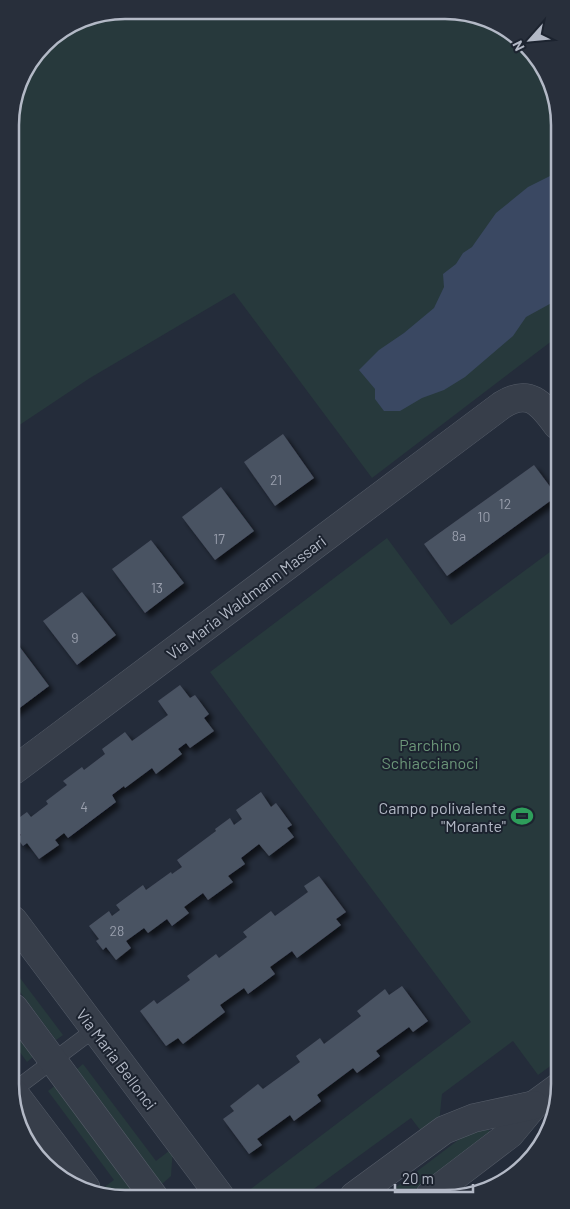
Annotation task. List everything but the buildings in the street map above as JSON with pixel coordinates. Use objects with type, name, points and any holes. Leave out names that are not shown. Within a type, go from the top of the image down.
[{"type":"street","name":"Via Maria Waldmann Massari","points":[[19,767],[508,401],[520,398],[532,399],[538,402],[551,418]]},
{"type":"street","name":"Via Maria Bellonci","points":[[19,928],[95,1029],[211,1190]]},
{"type":"street","points":[[19,1015],[149,1190]]},
{"type":"street","points":[[437,1190],[510,1134],[534,1105],[551,1093]]},
{"type":"street","points":[[20,1101],[80,1180]]},
{"type":"street","points":[[369,1190],[444,1130],[474,1118],[534,1105]]},
{"type":"lane","points":[[19,1088],[95,1029]]},
{"type":"green space","points":[[125,19],[445,19],[479,24],[505,38],[505,65],[532,65],[548,98],[551,125],[551,342],[372,478],[234,293],[90,378],[19,425],[19,118],[22,98],[30,78],[45,55],[60,41],[91,24]]},
{"type":"green space","name":"Parchino Schiaccianoci","points":[[387,538],[451,625],[551,551],[551,1066],[538,1075],[513,1041],[442,1094],[439,1123],[424,1135],[411,1118],[312,1190],[249,1190],[471,1022],[210,672]]},
{"type":"green space","points":[[19,977],[63,1035],[56,1040],[19,991]]},
{"type":"green space","points":[[19,1035],[34,1056],[27,1062],[19,1051]]},
{"type":"green space","points":[[83,1064],[156,1161],[173,1148],[171,1176],[162,1184],[76,1070]]},
{"type":"green space","points":[[56,1085],[132,1190],[103,1188],[114,1180],[48,1091]]},
{"type":"green space","points":[[482,1122],[491,1133],[415,1190],[392,1190]]},
{"type":"water","points":[[551,176],[551,303],[526,317],[513,336],[465,377],[444,390],[422,398],[400,411],[384,411],[375,399],[375,389],[359,370],[379,350],[404,333],[434,308],[444,287],[443,274],[456,264],[463,253],[472,247],[496,213],[528,187]]},
{"type":"place","name":"Campo polivalente \"Morante\"","points":[[522,816]]}]
